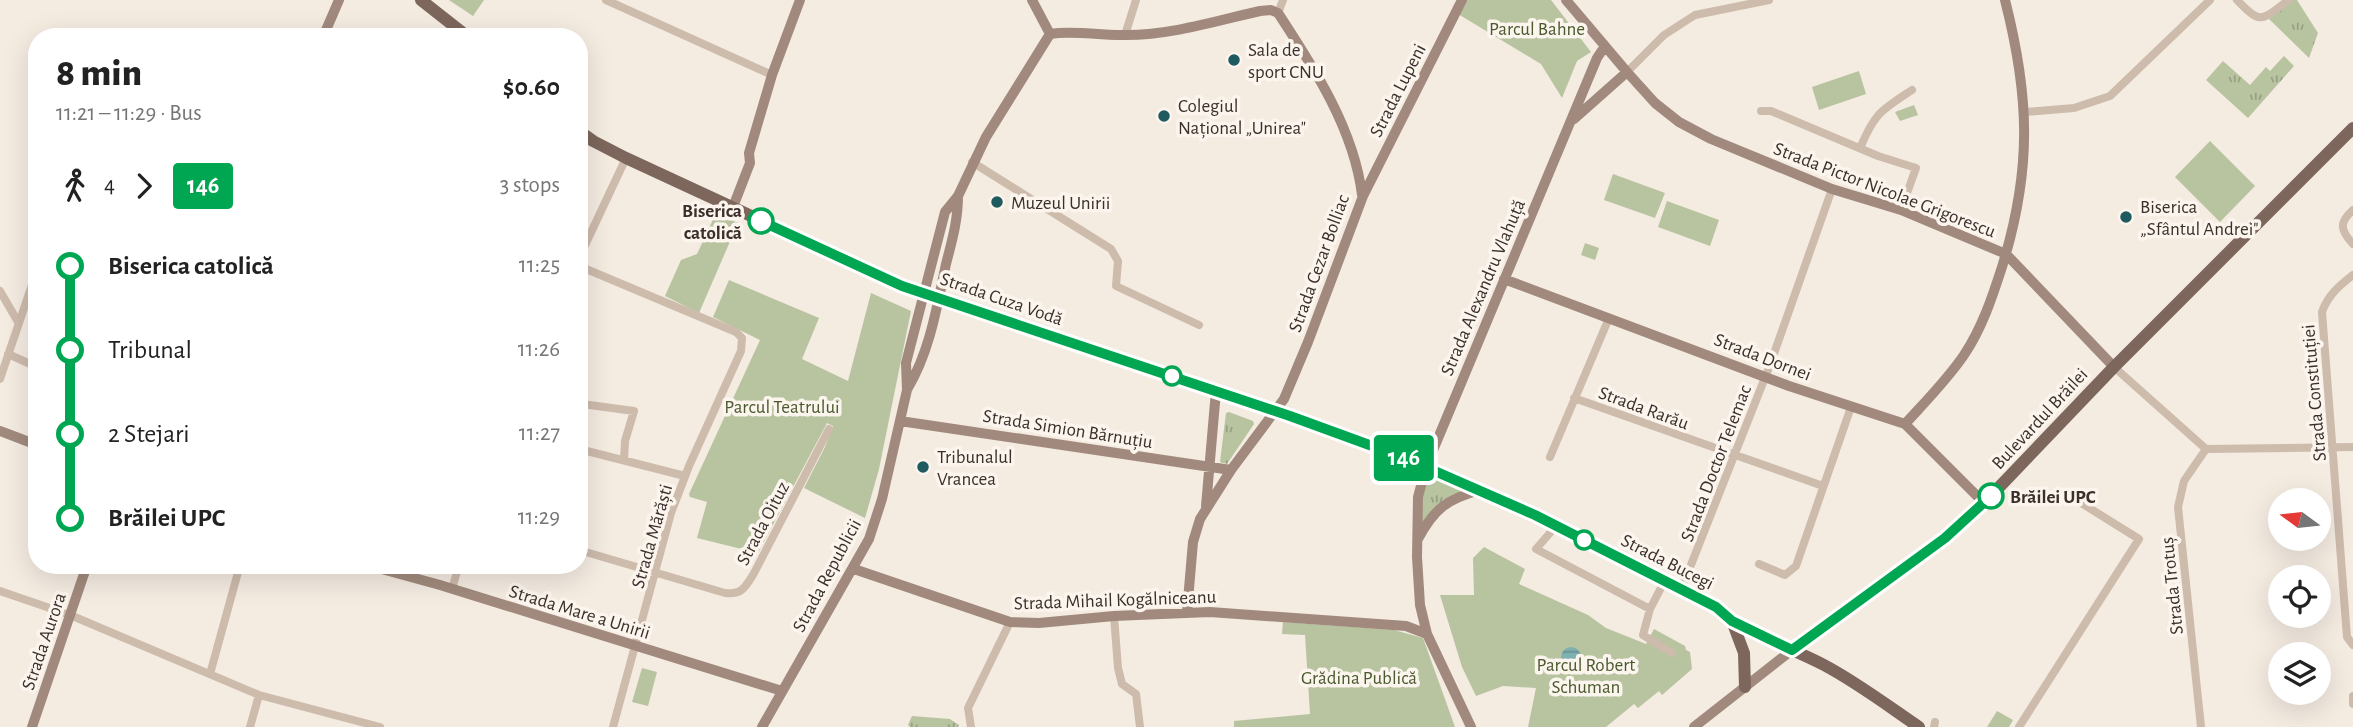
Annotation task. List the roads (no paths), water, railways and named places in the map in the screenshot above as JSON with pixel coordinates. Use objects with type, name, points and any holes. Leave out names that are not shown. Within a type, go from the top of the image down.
[{"type":"main road","points":[[421,0],[457,28]]},
{"type":"main road","name":"Bulevardul Brăilei","points":[[1792,650],[1945,538],[1984,503],[2114,367],[2352,128]]},
{"type":"main road","name":"Strada Cuza Vodă","points":[[588,137],[626,158],[902,286],[1216,391],[1426,467]]},
{"type":"main road","name":"Strada Bucegi","points":[[1426,467],[1556,526],[1716,607],[1732,621],[1841,675],[1919,727]]},
{"type":"main road","points":[[1732,621],[1744,653],[1745,687]]},
{"type":"street","points":[[327,28],[339,0]]},
{"type":"street","points":[[607,0],[772,75]]},
{"type":"street","points":[[733,207],[750,163],[749,153],[772,75],[800,0]]},
{"type":"street","points":[[1032,0],[1049,34],[1065,32],[1125,35],[1165,32],[1271,10],[1278,13],[1283,0]]},
{"type":"street","points":[[1125,35],[1136,0]]},
{"type":"street","name":"Strada Lupeni","points":[[1363,196],[1462,0]]},
{"type":"street","points":[[1566,0],[1627,72],[1664,35],[1695,15],[1769,0]]},
{"type":"street","points":[[1905,424],[1954,368],[1980,328],[1992,301],[2021,195],[2025,112],[2017,45],[2005,0]]},
{"type":"street","points":[[2025,112],[2074,108],[2110,96],[2210,0]]},
{"type":"street","points":[[2237,0],[2252,16],[2260,17],[2270,14],[2289,0]]},
{"type":"street","name":"Strada Cezar Bolliac","points":[[1206,508],[1283,399],[1308,342],[1363,196],[1359,166],[1341,124],[1311,64],[1278,13]]},
{"type":"street","name":"Strada Republicii","points":[[762,727],[869,539],[880,508],[907,390],[906,363],[946,212],[958,196],[986,136],[1049,34]]},
{"type":"street","name":"Strada Alexandru Vlahuță","points":[[1471,727],[1427,634],[1420,605],[1416,542],[1418,497],[1426,467],[1597,58],[1605,46]]},
{"type":"street","name":"Strada Alexandru Vlahuță","points":[[1572,121],[1627,72]]},
{"type":"street","name":"Strada Pictor Nicolae Grigorescu","points":[[1627,72],[1655,103],[1679,122],[1711,139],[1832,189],[1901,210],[2006,254],[2114,367],[2206,449]]},
{"type":"street","points":[[1860,148],[1873,119],[1912,90]]},
{"type":"street","points":[[1761,111],[1771,111],[1916,168],[1901,210]]},
{"type":"street","points":[[588,239],[626,158]]},
{"type":"street","points":[[972,162],[1111,249],[1118,261],[1116,286],[1199,325]]},
{"type":"street","name":"Strada Doctor Telemac","points":[[1681,590],[1766,376],[1832,189]]},
{"type":"street","name":"Strada Republicii","points":[[907,390],[921,366],[958,215],[958,196]]},
{"type":"street","points":[[2353,210],[2342,222],[2343,234],[2353,244]]},
{"type":"street","name":"Strada Mărăști","points":[[588,270],[671,303],[736,332],[742,338],[741,351],[685,475],[671,513],[613,727]]},
{"type":"street","name":"Strada Constituției","points":[[2353,275],[2334,290],[2326,300],[2322,312],[2347,637],[2353,645]]},
{"type":"street","name":"Strada Dornei","points":[[1504,279],[1851,407],[1905,424],[1984,503]]},
{"type":"street","points":[[0,291],[18,322]]},
{"type":"street","points":[[0,379],[28,295]]},
{"type":"street","name":"Strada Rarău","points":[[1550,457],[1609,318]]},
{"type":"street","points":[[8,354],[28,363]]},
{"type":"street","points":[[1187,612],[1193,542],[1206,508],[1216,391]]},
{"type":"street","name":"Strada Rarău","points":[[1574,398],[1823,486]]},
{"type":"street","points":[[588,405],[634,411],[625,441],[624,460]]},
{"type":"street","points":[[1759,564],[1785,575],[1792,571],[1801,554],[1851,407]]},
{"type":"street","name":"Strada Simion Bărnuțiu","points":[[900,421],[1231,470]]},
{"type":"street","name":"Strada Oituz","points":[[588,553],[725,593],[735,594],[742,591],[753,575],[829,429]]},
{"type":"street","points":[[0,431],[28,442]]},
{"type":"street","points":[[2206,449],[2353,447]]},
{"type":"street","name":"Strada Trotuș","points":[[2201,727],[2178,507],[2184,481],[2206,449]]},
{"type":"street","points":[[588,451],[685,475]]},
{"type":"street","points":[[1416,542],[1428,519],[1438,509],[1461,496],[1480,490]]},
{"type":"street","points":[[2019,727],[2139,539],[2078,501],[2071,500]]},
{"type":"street","points":[[1556,526],[1536,549],[1650,609]]},
{"type":"street","name":"Strada Mihail Kogălniceanu","points":[[854,569],[1010,622],[1040,623],[1187,612],[1268,615],[1406,626],[1427,634]]},
{"type":"street","name":"Strada Aurora","points":[[32,727],[84,574]]},
{"type":"street","points":[[210,674],[238,574]]},
{"type":"street","name":"Strada Mare a Unirii","points":[[399,574],[782,691]]},
{"type":"street","points":[[452,589],[456,574]]},
{"type":"street","points":[[1664,582],[1650,609],[1643,635],[1672,653]]},
{"type":"street","points":[[0,591],[70,615],[259,695],[380,727]]},
{"type":"street","points":[[1114,616],[1118,668],[1122,684],[1136,694],[1140,727]]},
{"type":"street","points":[[971,727],[968,708],[1010,622]]},
{"type":"street","name":"Bulevardul Brăilei","points":[[1694,727],[1792,650]]},
{"type":"street","points":[[250,727],[259,695]]},
{"type":"street","points":[[2353,695],[2353,704]]},
{"type":"water","points":[[1571,647],[1578,650],[1581,657],[1578,664],[1571,667],[1564,664],[1561,657],[1564,650]]},
{"type":"place","name":"Sala de sport CNU","points":[[1234,60]]},
{"type":"place","name":"Colegiul Național „Unirea\"","points":[[1164,116]]},
{"type":"place","name":"Muzeul Unirii","points":[[997,202]]},
{"type":"place","name":"Biserica „Sfântul Andrei\"","points":[[2126,217]]},
{"type":"place","name":"Biserica catolică","points":[[761,221]]},
{"type":"place","name":"Tribunalul Vrancea","points":[[923,467]]},
{"type":"place","name":"Brăilei UPC","points":[[1991,496]]},
{"type":"park label","name":"Parcul Bahne","points":[[1537,28]]},
{"type":"park label","name":"Parcul Teatrului","points":[[782,406]]},
{"type":"park label","name":"Parcul Robert Schuman","points":[[1586,675]]},
{"type":"park label","name":"Grădina Publică","points":[[1359,677]]}]
